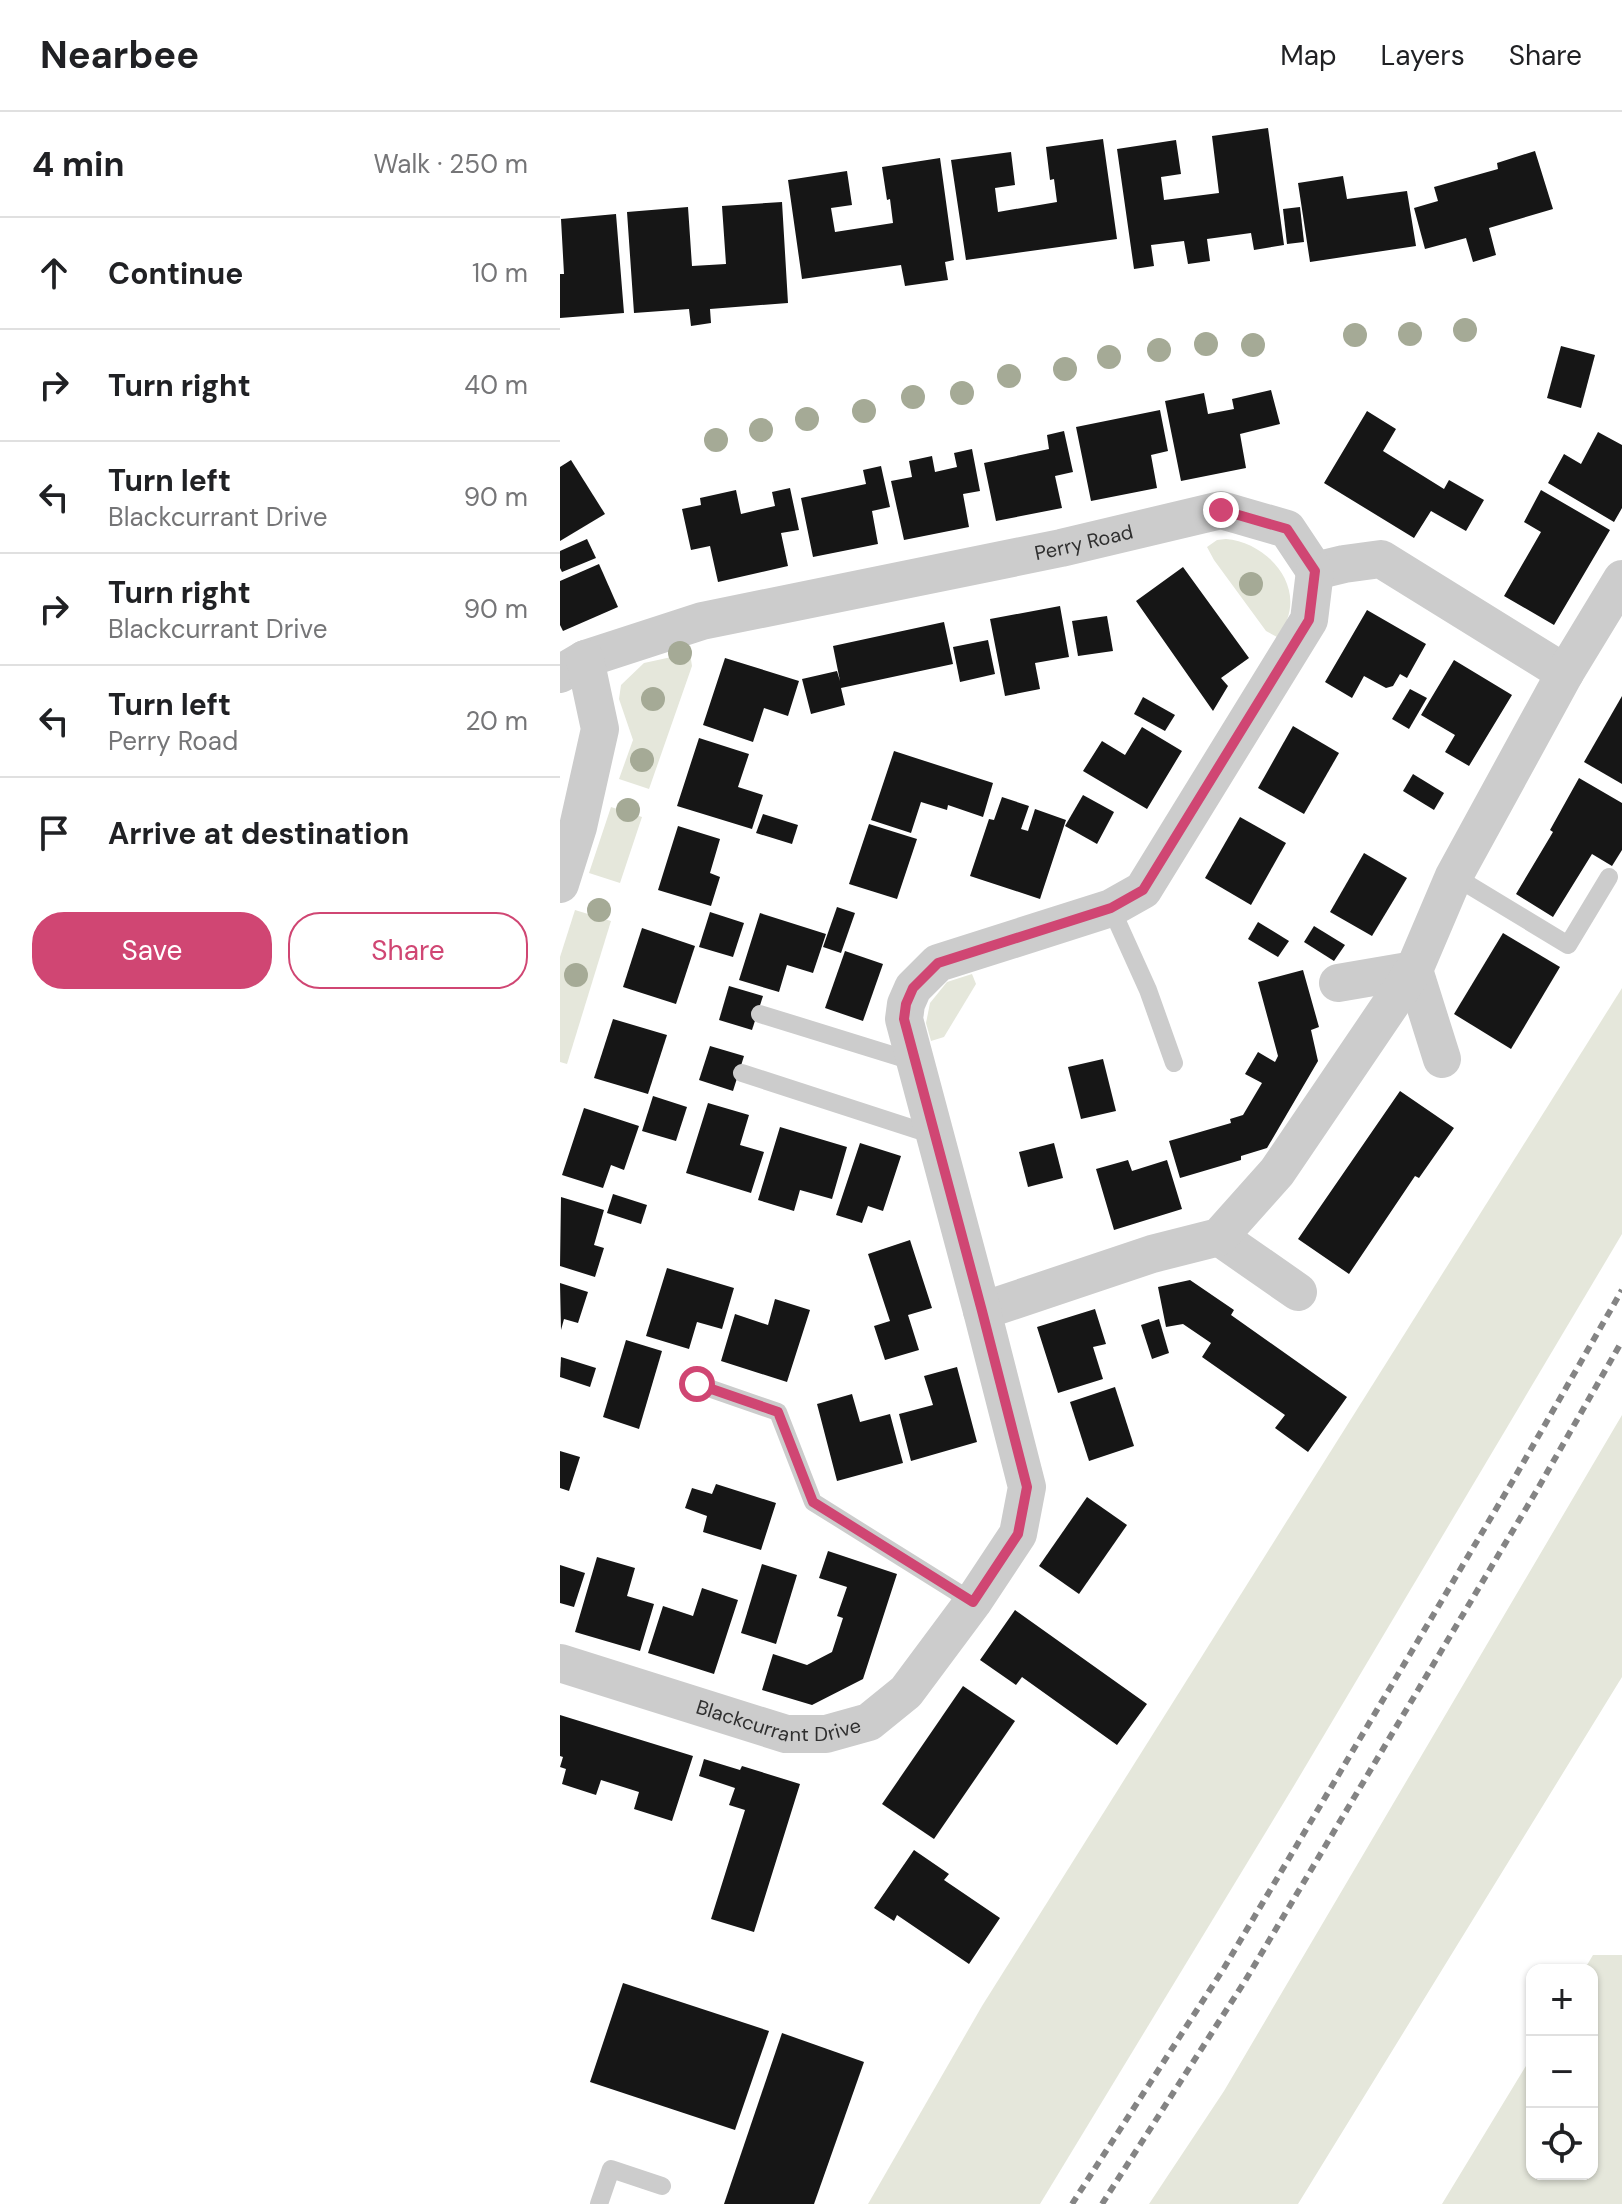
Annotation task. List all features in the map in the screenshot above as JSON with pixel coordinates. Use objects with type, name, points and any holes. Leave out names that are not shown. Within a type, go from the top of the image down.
[{"type":"street","name":"Perry Road","points":[[572,667],[702,621],[1061,548],[1221,510],[1287,529],[1315,571]]},
{"type":"street","points":[[1315,571],[1381,559],[1565,673]]},
{"type":"street","name":"Blackcurrant Drive","points":[[560,1663],[786,1734],[826,1734],[869,1722],[906,1692],[973,1602],[1018,1534],[1027,1487],[904,1019],[906,1004],[913,988],[938,963],[1111,908],[1143,890],[1309,620],[1315,571]]},
{"type":"street","points":[[982,1311],[1152,1254],[1219,1237],[1277,1172],[1414,970],[1454,876],[1565,673],[1622,579]]},
{"type":"street","points":[[560,884],[578,827],[600,729],[572,667]]},
{"type":"street","points":[[1338,983],[1414,970]]},
{"type":"street","points":[[1414,970],[1442,1059]]},
{"type":"street","points":[[1219,1237],[1298,1292]]},
{"type":"lane","points":[[1454,876],[1568,945],[1609,877]]},
{"type":"lane","points":[[1111,908],[1148,990],[1174,1063]]},
{"type":"lane","points":[[760,1014],[916,1062]]},
{"type":"lane","points":[[742,1073],[936,1136]]},
{"type":"lane","points":[[697,1384],[778,1412],[813,1502],[973,1602]]},
{"type":"lane","points":[[599,2204],[611,2169],[662,2186]]},
{"type":"shaded area","points":[[1226,539],[1254,547],[1266,555],[1284,578],[1290,605],[1286,622],[1277,637],[1266,631],[1207,547],[1217,540]]},
{"type":"shaded area","points":[[690,653],[692,666],[649,789],[619,779],[633,740],[619,699],[621,685],[644,663]]},
{"type":"shaded area","points":[[611,807],[642,817],[620,883],[589,873]]},
{"type":"shaded area","points":[[575,910],[611,921],[567,1064],[560,1062],[560,957]]},
{"type":"shaded area","points":[[972,974],[976,984],[944,1037],[931,1041],[926,1023],[930,1003],[947,982]]},
{"type":"shaded area","points":[[1622,988],[1622,1234],[1295,1784],[1040,2204],[868,2204],[982,2006]]},
{"type":"shaded area","points":[[1622,1415],[1622,1677],[1298,2204],[1149,2204],[1224,2091]]},
{"type":"shaded area","points":[[1593,1955],[1622,1955],[1622,2204],[1442,2204],[1526,2066],[1526,2180],[1598,2180],[1598,1964],[1588,1964]]},
{"type":"building","points":[[1268,128],[1284,245],[1254,250],[1251,233],[1207,239],[1210,261],[1188,264],[1184,241],[1151,245],[1154,266],[1134,269],[1117,149],[1176,140],[1181,174],[1161,177],[1164,200],[1219,193],[1212,136]]},
{"type":"building","points":[[1103,139],[1117,239],[966,260],[951,160],[1011,152],[1015,185],[995,188],[998,212],[1057,202],[1054,179],[1050,180],[1046,147]]},
{"type":"building","points":[[1535,151],[1553,209],[1489,228],[1496,255],[1473,262],[1466,238],[1425,249],[1414,208],[1438,201],[1434,187],[1498,169],[1497,163]]},
{"type":"building","points":[[940,158],[954,260],[945,262],[948,280],[905,286],[901,265],[802,279],[788,180],[847,171],[852,205],[831,208],[835,232],[893,223],[882,167]]},
{"type":"building","points":[[1343,176],[1347,199],[1407,191],[1416,246],[1310,262],[1298,183]]},
{"type":"building","points":[[782,202],[788,303],[710,309],[711,323],[691,326],[689,309],[634,313],[627,212],[688,207],[692,266],[726,264],[722,206]]},
{"type":"building","points":[[1300,207],[1304,242],[1287,244],[1283,209]]},
{"type":"building","points":[[616,214],[624,313],[560,318],[560,274],[564,274],[561,219]]},
{"type":"building","points":[[1561,346],[1595,355],[1581,408],[1547,398]]},
{"type":"building","points":[[1271,390],[1280,424],[1240,434],[1246,468],[1181,481],[1165,401],[1204,393],[1208,414],[1234,409],[1232,399]]},
{"type":"building","points":[[1160,410],[1168,451],[1151,455],[1157,488],[1091,501],[1076,427]]},
{"type":"building","points":[[1367,411],[1396,429],[1383,451],[1444,489],[1449,480],[1484,500],[1466,531],[1431,511],[1414,538],[1324,483]]},
{"type":"building","points":[[1064,431],[1073,472],[1055,476],[1062,508],[996,521],[984,463],[1049,449],[1047,435]]},
{"type":"building","points":[[1598,432],[1622,445],[1622,508],[1614,522],[1548,483],[1564,454],[1581,464]]},
{"type":"building","points":[[972,449],[980,491],[963,494],[969,527],[904,540],[891,481],[912,477],[909,461],[932,456],[935,472],[957,467],[954,453]]},
{"type":"building","points":[[571,460],[605,514],[560,541],[560,467]]},
{"type":"building","points":[[881,466],[890,507],[872,511],[878,544],[813,557],[801,498],[866,484],[863,470]]},
{"type":"building","points":[[790,488],[799,530],[781,533],[788,566],[718,582],[710,546],[691,550],[682,509],[701,505],[700,498],[736,490],[741,514],[775,506],[772,492]]},
{"type":"building","points":[[1541,490],[1610,530],[1554,625],[1504,596],[1541,532],[1524,522]]},
{"type":"building","points":[[587,539],[596,558],[562,572],[560,551]]},
{"type":"building","points":[[599,564],[618,607],[563,631],[560,625],[560,581]]},
{"type":"building","points":[[1183,567],[1249,658],[1221,678],[1228,686],[1213,711],[1136,601]]},
{"type":"building","points":[[1060,606],[1069,657],[1035,663],[1040,689],[1005,696],[990,619]]},
{"type":"building","points":[[1367,610],[1426,644],[1407,678],[1400,674],[1393,686],[1386,688],[1364,676],[1352,698],[1325,682]]},
{"type":"building","points":[[1107,616],[1113,651],[1078,656],[1072,621]]},
{"type":"building","points":[[944,622],[953,664],[841,688],[845,705],[811,714],[802,679],[837,671],[840,681],[833,646]]},
{"type":"building","points":[[988,640],[995,674],[960,682],[953,647]]},
{"type":"building","points":[[725,658],[799,681],[788,716],[764,708],[753,742],[703,725]]},
{"type":"building","points":[[1454,660],[1512,695],[1469,766],[1445,752],[1455,735],[1421,715]]},
{"type":"building","points":[[1410,689],[1427,698],[1409,729],[1392,719]]},
{"type":"building","points":[[1622,696],[1622,784],[1584,762]]},
{"type":"building","points":[[1143,697],[1175,715],[1165,731],[1134,714]]},
{"type":"building","points":[[1293,726],[1339,753],[1304,814],[1258,788]]},
{"type":"building","points":[[1142,727],[1182,751],[1147,809],[1083,771],[1102,741],[1125,755]]},
{"type":"building","points":[[699,738],[749,754],[738,787],[763,795],[752,829],[677,806]]},
{"type":"building","points":[[894,751],[993,783],[983,817],[948,805],[947,810],[921,802],[911,833],[871,820]]},
{"type":"building","points":[[1413,774],[1444,793],[1434,810],[1403,791]]},
{"type":"building","points":[[1579,778],[1622,803],[1622,850],[1612,866],[1592,854],[1553,917],[1516,894],[1553,832],[1550,830]]},
{"type":"building","points":[[1083,795],[1114,812],[1097,844],[1065,826]]},
{"type":"building","points":[[1002,797],[1029,806],[1021,829],[1028,831],[1035,809],[1066,820],[1040,899],[970,876],[989,819],[994,820]]},
{"type":"building","points":[[763,814],[798,825],[792,844],[756,833]]},
{"type":"building","points":[[1240,817],[1286,843],[1251,905],[1205,878]]},
{"type":"building","points":[[869,824],[917,839],[897,899],[849,884]]},
{"type":"building","points":[[678,826],[720,839],[710,873],[720,877],[711,906],[658,890]]},
{"type":"building","points":[[1364,853],[1407,878],[1372,936],[1330,912]]},
{"type":"building","points":[[837,907],[855,913],[841,953],[823,947]]},
{"type":"building","points":[[710,912],[744,923],[733,957],[699,947]]},
{"type":"building","points":[[760,913],[826,934],[813,973],[787,965],[779,992],[739,980]]},
{"type":"building","points":[[1258,922],[1289,941],[1278,957],[1248,939]]},
{"type":"building","points":[[1314,926],[1345,945],[1334,961],[1304,942]]},
{"type":"building","points":[[642,928],[695,946],[676,1004],[623,987]]},
{"type":"building","points":[[1503,933],[1560,967],[1511,1049],[1454,1014]]},
{"type":"building","points":[[845,951],[883,964],[863,1021],[825,1008]]},
{"type":"building","points":[[1303,970],[1319,1027],[1311,1030],[1318,1061],[1267,1148],[1241,1156],[1241,1160],[1180,1178],[1169,1141],[1231,1123],[1230,1119],[1243,1115],[1262,1083],[1245,1074],[1258,1052],[1275,1062],[1278,1056],[1258,982]]},
{"type":"building","points":[[729,986],[763,996],[752,1030],[719,1020]]},
{"type":"building","points":[[613,1019],[667,1035],[648,1094],[594,1078]]},
{"type":"building","points":[[710,1046],[744,1056],[733,1091],[699,1080]]},
{"type":"building","points":[[1103,1059],[1116,1111],[1081,1119],[1068,1067]]},
{"type":"building","points":[[1400,1091],[1454,1128],[1419,1178],[1415,1176],[1349,1274],[1298,1239]]},
{"type":"building","points":[[653,1096],[687,1107],[676,1141],[642,1131]]},
{"type":"building","points":[[708,1103],[749,1115],[740,1145],[764,1152],[751,1193],[686,1173]]},
{"type":"building","points":[[584,1108],[639,1126],[624,1170],[611,1165],[603,1188],[562,1175]]},
{"type":"building","points":[[780,1127],[847,1147],[832,1199],[800,1190],[794,1211],[758,1200]]},
{"type":"building","points":[[860,1143],[901,1156],[883,1211],[868,1206],[862,1223],[836,1215]]},
{"type":"building","points":[[1054,1143],[1063,1178],[1028,1187],[1019,1152]]},
{"type":"building","points":[[1128,1160],[1132,1171],[1167,1160],[1182,1209],[1114,1230],[1096,1169]]},
{"type":"building","points":[[613,1194],[647,1205],[641,1224],[607,1213]]},
{"type":"building","points":[[561,1197],[604,1210],[594,1245],[604,1248],[595,1277],[560,1266]]},
{"type":"building","points":[[910,1240],[932,1308],[908,1315],[919,1350],[885,1360],[874,1326],[890,1321],[868,1254]]},
{"type":"building","points":[[667,1268],[734,1288],[722,1329],[697,1322],[689,1349],[646,1336]]},
{"type":"building","points":[[1190,1280],[1234,1310],[1231,1315],[1347,1397],[1308,1452],[1275,1428],[1285,1415],[1202,1357],[1211,1343],[1183,1324],[1166,1327],[1158,1287]]},
{"type":"building","points":[[560,1283],[588,1292],[578,1323],[564,1319],[561,1330]]},
{"type":"building","points":[[775,1299],[810,1310],[787,1382],[721,1361],[735,1314],[768,1325]]},
{"type":"building","points":[[1095,1309],[1106,1344],[1093,1347],[1103,1379],[1058,1393],[1037,1327]]},
{"type":"building","points":[[1159,1319],[1169,1353],[1152,1359],[1141,1325]]},
{"type":"building","points":[[626,1340],[662,1351],[639,1429],[603,1417]]},
{"type":"building","points":[[561,1357],[596,1368],[590,1387],[560,1377]]},
{"type":"building","points":[[957,1367],[977,1442],[911,1461],[899,1414],[933,1405],[924,1376]]},
{"type":"building","points":[[1115,1387],[1134,1446],[1089,1461],[1070,1402]]},
{"type":"building","points":[[852,1394],[860,1422],[890,1414],[903,1463],[837,1481],[817,1404]]},
{"type":"building","points":[[560,1451],[580,1457],[569,1491],[560,1488]]},
{"type":"building","points":[[716,1484],[776,1503],[761,1550],[703,1532],[707,1516],[685,1508],[692,1488],[712,1494]]},
{"type":"building","points":[[1087,1497],[1127,1525],[1079,1594],[1039,1566]]},
{"type":"building","points":[[828,1551],[897,1574],[863,1679],[812,1705],[762,1690],[773,1654],[807,1665],[832,1652],[843,1618],[837,1616],[847,1587],[819,1578]]},
{"type":"building","points":[[597,1557],[635,1568],[627,1596],[654,1604],[640,1651],[575,1632]]},
{"type":"building","points":[[762,1564],[797,1575],[776,1644],[741,1633]]},
{"type":"building","points":[[560,1565],[585,1573],[574,1607],[560,1603]]},
{"type":"building","points":[[702,1588],[738,1600],[714,1674],[648,1653],[663,1606],[693,1616]]},
{"type":"building","points":[[1015,1610],[1147,1704],[1117,1745],[1022,1677],[1016,1685],[980,1660]]},
{"type":"building","points":[[963,1686],[1015,1721],[934,1839],[882,1804]]},
{"type":"building","points":[[560,1715],[693,1756],[672,1821],[634,1809],[639,1792],[601,1780],[596,1795],[562,1784],[566,1769],[560,1767],[563,1757],[560,1756]]},
{"type":"building","points":[[704,1759],[740,1770],[742,1766],[800,1784],[754,1932],[711,1919],[745,1810],[729,1805],[735,1788],[699,1776]]},
{"type":"building","points":[[914,1850],[949,1874],[944,1880],[1000,1918],[969,1964],[897,1915],[894,1921],[874,1908]]},
{"type":"building","points":[[623,1983],[769,2031],[735,2130],[590,2082]]},
{"type":"building","points":[[782,2033],[864,2062],[814,2204],[724,2204]]},
{"type":"railway","points":[[1072,2204],[1224,1968],[1622,1290]]},
{"type":"railway","points":[[1102,2204],[1245,1981],[1622,1341]]},
{"type":"route","points":[[697,1384],[778,1412],[813,1502],[973,1602],[1018,1534],[1027,1487],[904,1019],[906,1004],[913,988],[938,963],[1111,908],[1143,890],[1309,620],[1315,571],[1287,529],[1221,510]]}]
